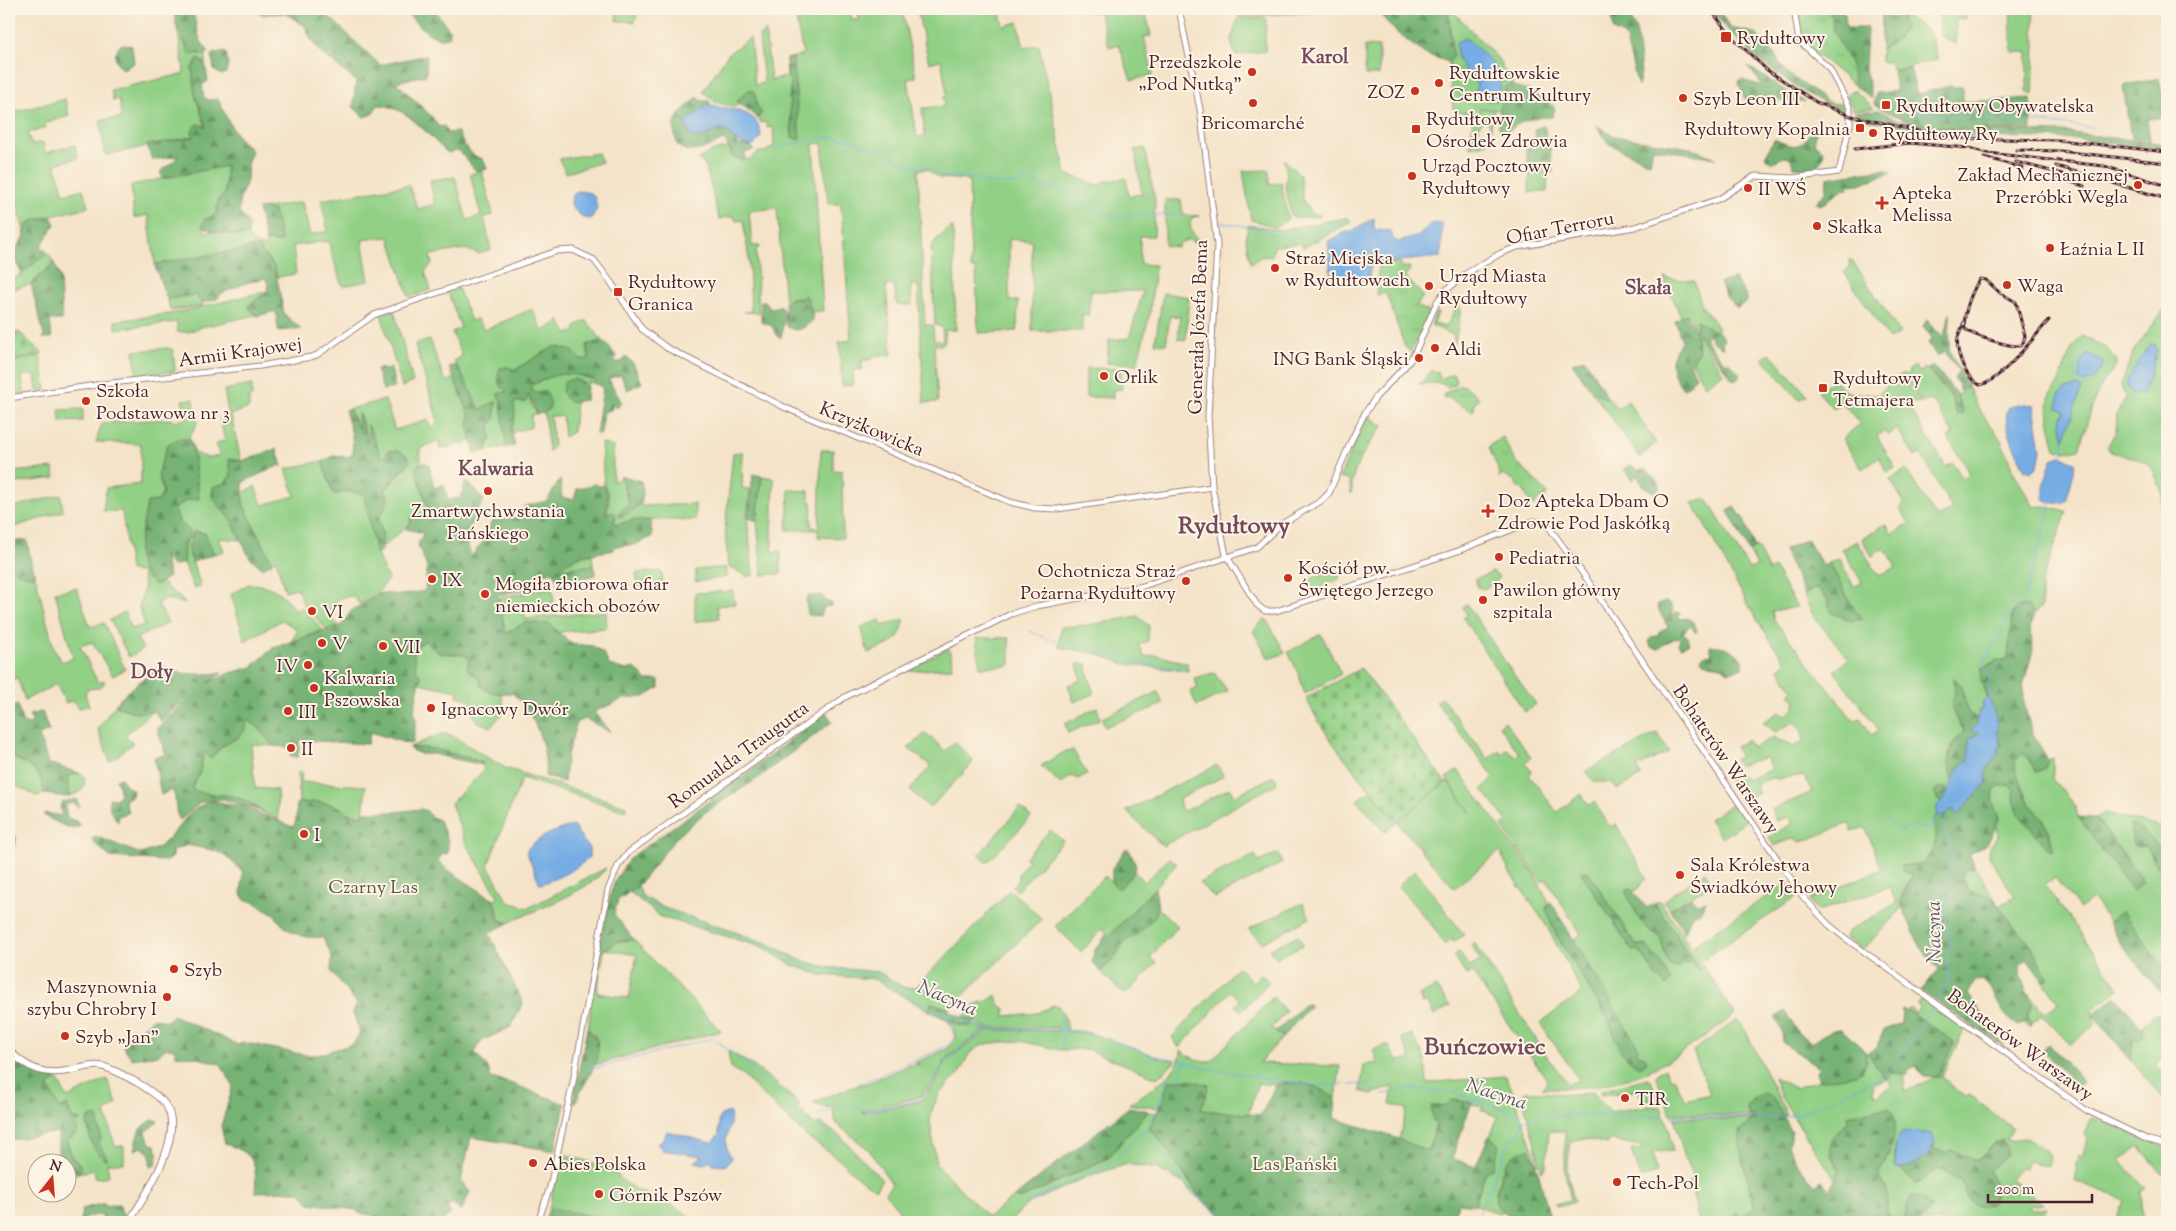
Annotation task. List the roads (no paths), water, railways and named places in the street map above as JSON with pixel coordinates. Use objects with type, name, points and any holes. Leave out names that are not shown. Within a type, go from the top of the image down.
[{"type":"main road","points":[[9,852],[10,830]]},
{"type":"main road","points":[[9,1050],[27,1066],[40,1072],[56,1073],[96,1066],[110,1068],[146,1088],[165,1103],[171,1117],[167,1145],[147,1196],[129,1222]]},
{"type":"street","name":"Generała Józefa Bema","points":[[1179,9],[1203,128],[1216,245],[1208,416],[1212,489],[1223,544],[1228,558],[1257,605],[1265,611],[1274,611],[1458,551],[1526,524],[1537,521],[1544,522]]},
{"type":"street","name":"Ofiar Terroru","points":[[1228,558],[1255,549],[1280,525],[1321,501],[1329,493],[1351,441],[1371,403],[1409,362],[1441,296],[1451,285],[1467,273],[1501,253],[1517,247],[1630,228],[1705,204],[1727,195],[1755,176],[1793,178],[1839,172],[1849,126],[1850,108],[1828,66],[1799,41],[1794,9]]},
{"type":"street","name":"Krzyżkowicka","points":[[574,250],[594,260],[642,329],[667,348],[793,411],[1005,500],[1035,508],[1057,508],[1199,489],[1212,489]]},
{"type":"street","name":"Armii Krajowej","points":[[9,398],[312,357],[374,315],[557,251],[574,250]]},
{"type":"street","name":"Bohaterów Warszawy","points":[[1544,522],[1570,555],[1804,898],[1828,924],[2086,1110],[2146,1138],[2167,1145]]},
{"type":"street","name":"Romualda Traugutta","points":[[538,1222],[550,1187],[573,1082],[608,890],[618,866],[630,852],[845,696],[1011,614],[1036,606],[1137,588],[1228,558]]},
{"type":"water","points":[[1464,38],[1471,42],[1495,66],[1501,88],[1496,101],[1487,100],[1475,91],[1476,81],[1469,76],[1458,59],[1456,43]]},
{"type":"water","points":[[707,105],[742,112],[750,116],[760,128],[761,138],[754,145],[745,145],[738,142],[725,130],[716,131],[697,138],[692,137],[685,125],[688,120]]},
{"type":"water","points":[[578,191],[591,193],[595,198],[597,209],[591,219],[584,218],[572,208],[572,198]]},
{"type":"water","points":[[1374,218],[1374,230],[1390,231],[1393,239],[1398,242],[1419,236],[1430,224],[1442,223],[1441,257],[1389,262],[1372,261],[1368,280],[1331,276],[1328,241],[1346,232],[1351,232]]},
{"type":"water","points":[[2150,344],[2155,345],[2157,350],[2149,378],[2142,395],[2132,394],[2127,385],[2127,380]]},
{"type":"water","points":[[2087,353],[2103,362],[2102,367],[2092,381],[2082,383],[2079,380],[2080,364]]},
{"type":"water","points":[[2079,386],[2081,390],[2064,439],[2061,424],[2065,412],[2058,408],[2059,395],[2066,389]]},
{"type":"water","points":[[2024,404],[2034,405],[2041,450],[2038,466],[2030,472],[2025,470],[2018,456],[2008,430],[2007,421],[2009,407]]},
{"type":"water","points":[[2060,456],[2075,462],[2074,472],[2066,501],[2054,503],[2043,498],[2045,481],[2052,459]]},
{"type":"water","points":[[1988,697],[1999,729],[1996,731],[2000,743],[1986,772],[1987,782],[1956,816],[1954,809],[1941,817],[1936,814],[1937,806],[1946,794],[1958,770],[1969,760],[1969,739],[1979,734],[1978,731],[1973,733],[1971,730],[1977,725],[1978,713],[1983,707],[1982,703]]},
{"type":"water","points":[[573,826],[589,848],[589,857],[566,873],[540,884],[526,851],[535,842],[547,835]]},
{"type":"water","points":[[730,1112],[731,1118],[726,1145],[732,1158],[725,1166],[713,1165],[711,1160],[704,1164],[695,1162],[702,1156],[662,1150],[657,1143],[661,1143],[667,1131],[711,1143],[719,1135],[721,1115]]},
{"type":"water","points":[[1910,1131],[1932,1134],[1933,1147],[1917,1163],[1896,1169],[1895,1144],[1900,1134]]},
{"type":"waterway","points":[[1903,107],[1935,116],[2028,122]]},
{"type":"waterway","points":[[2034,122],[2092,128]]},
{"type":"waterway","points":[[773,148],[822,138],[853,140],[913,166],[930,167],[942,176],[971,178],[995,184],[1017,183],[1028,178],[1043,188],[1057,188],[1072,192],[1094,212],[1105,215],[1183,215]]},
{"type":"waterway","points":[[1217,222],[1252,227],[1291,240],[1344,222],[1348,224]]},
{"type":"waterway","points":[[2077,386],[2075,368],[2088,345]]},
{"type":"waterway","name":"Nacyna","points":[[2081,390],[2087,383]]},
{"type":"waterway","name":"Nacyna","points":[[2062,458],[2064,439]]},
{"type":"waterway","name":"Nacyna","points":[[2025,595],[2052,502]]},
{"type":"waterway","name":"Nacyna","points":[[1990,701],[1989,677],[1983,664],[2010,614],[2021,600]]},
{"type":"waterway","points":[[1030,631],[1048,639],[1071,642],[1135,661],[1186,670]]},
{"type":"waterway","name":"Nacyna","points":[[1937,1002],[1946,988],[1949,979],[1946,966],[1951,940],[1946,926],[1945,895],[1952,859],[1944,828],[1948,813]]},
{"type":"waterway","points":[[1887,819],[1898,829],[1903,830],[1910,826],[1929,829],[1939,816]]},
{"type":"waterway","name":"Nacyna","points":[[634,890],[646,902],[675,916],[767,946],[788,959],[807,966],[877,976],[928,1008],[987,1029],[1085,1031],[1158,1057],[1181,1060],[1204,1068],[1268,1079]]},
{"type":"waterway","name":"Nacyna","points":[[1670,1116],[1768,1118],[1794,1116],[1884,1076],[1893,1068],[1935,1005]]},
{"type":"waterway","name":"Nacyna","points":[[1060,1013],[1064,1030],[1062,1046]]},
{"type":"waterway","points":[[857,1085],[948,1046],[955,1037],[945,1014]]},
{"type":"waterway","points":[[819,1114],[857,1105],[865,1112],[919,1100],[933,1084],[944,1061],[987,1029]]},
{"type":"waterway","points":[[588,1070],[713,1038],[799,1106]]},
{"type":"waterway","points":[[1158,1108],[1169,1078],[1181,1076],[1185,1062]]},
{"type":"waterway","name":"Nacyna","points":[[1270,1079],[1315,1085],[1344,1085]]},
{"type":"waterway","name":"Nacyna","points":[[1350,1085],[1365,1084],[1376,1092]]},
{"type":"waterway","name":"Nacyna","points":[[1382,1095],[1408,1088],[1454,1093],[1519,1114],[1523,1120]]},
{"type":"waterway","points":[[1149,1122],[1156,1112]]},
{"type":"waterway","name":"Nacyna","points":[[1524,1120],[1547,1115],[1664,1116]]},
{"type":"waterway","points":[[1476,1222],[1506,1148],[1521,1129],[1523,1121]]},
{"type":"waterway","points":[[818,1124],[838,1142]]},
{"type":"waterway","points":[[1027,1202],[1113,1163],[1145,1128],[1190,1192],[1230,1222]]},
{"type":"railway","points":[[1710,9],[1733,38],[1767,70],[1816,102],[1851,116],[1950,138],[2058,140],[2167,152]]},
{"type":"railway","points":[[1855,149],[1910,143],[1968,148],[1988,153],[2104,166],[2167,186]]},
{"type":"railway","points":[[2016,150],[2060,151],[2167,163]]},
{"type":"railway","points":[[1984,157],[2023,168]]},
{"type":"railway","points":[[2016,162],[2062,174]]},
{"type":"railway","points":[[2056,166],[2167,199]]},
{"type":"railway","points":[[2052,176],[2084,186]]},
{"type":"railway","points":[[1980,279],[1986,280],[2000,293],[2016,302],[2025,336],[2020,346],[1992,341],[1965,329],[1964,324],[1968,303],[1980,279]]},
{"type":"railway","points":[[1964,322],[1958,337],[1960,358],[1970,377],[1980,385],[1988,382],[2007,367],[2049,320]]},
{"type":"place","name":"Rydułtowy","points":[[1726,37]]},
{"type":"place","name":"Przedszkole „Pod Nutką”","points":[[1252,72]]},
{"type":"place","name":"Rydułtowskie Centrum Kultury","points":[[1439,83]]},
{"type":"place","name":"ZOZ","points":[[1415,91]]},
{"type":"place","name":"Szyb Leon III","points":[[1683,98]]},
{"type":"place","name":"Bricomarché","points":[[1253,103]]},
{"type":"place","name":"Rydułtowy Obywatelska","points":[[1886,105]]},
{"type":"place","name":"Rydułtowy Kopalnia","points":[[1860,128]]},
{"type":"place","name":"Rydułtowy Ośrodek Zdrowia","points":[[1416,129]]},
{"type":"place","name":"Rydułtowy Ry","points":[[1873,133]]},
{"type":"place","name":"Urząd Pocztowy Rydułtowy","points":[[1412,176]]},
{"type":"place","name":"Zakład Mechanicznej Przeróbki Wegla","points":[[2138,185]]},
{"type":"place","name":"II WŚ","points":[[1748,188]]},
{"type":"place","name":"Apteka Melissa","points":[[1882,203]]},
{"type":"place","name":"Skałka","points":[[1817,226]]},
{"type":"place","name":"Łaźnia L II","points":[[2050,248]]},
{"type":"place","name":"Straż Miejska w Rydułtowach","points":[[1275,268]]},
{"type":"place","name":"Waga","points":[[2007,285]]},
{"type":"place","name":"Urząd Miasta Rydułtowy","points":[[1429,286]]},
{"type":"place","name":"Rydułtowy Granica","points":[[618,292]]},
{"type":"place","name":"Aldi","points":[[1435,348]]},
{"type":"place","name":"ING Bank Śląski","points":[[1419,358]]},
{"type":"place","name":"Orlik","points":[[1104,376]]},
{"type":"place","name":"Rydułtowy Tetmajera","points":[[1823,388]]},
{"type":"place","name":"Szkoła Podstawowa nr 3","points":[[86,401]]},
{"type":"place","name":"Zmartwychwstania Pańskiego","points":[[488,491]]},
{"type":"place","name":"Doz Apteka Dbam O Zdrowie Pod Jaskółką","points":[[1488,511]]},
{"type":"place","name":"Pediatria","points":[[1499,557]]},
{"type":"place","name":"Kościół pw. Świętego Jerzego","points":[[1288,578]]},
{"type":"place","name":"IX","points":[[432,579]]},
{"type":"place","name":"Ochotnicza Straż Pożarna Rydułtowy","points":[[1186,581]]},
{"type":"place","name":"Mogiła zbiorowa ofiar niemieckich obozów","points":[[485,594]]},
{"type":"place","name":"Pawilon główny szpitala","points":[[1483,600]]},
{"type":"place","name":"VI","points":[[312,611]]},
{"type":"place","name":"V","points":[[322,643]]},
{"type":"place","name":"VII","points":[[383,646]]},
{"type":"place","name":"IV","points":[[308,665]]},
{"type":"place","name":"Kalwaria Pszowska","points":[[314,688]]},
{"type":"place","name":"Ignacowy Dwór","points":[[431,708]]},
{"type":"place","name":"III","points":[[288,711]]},
{"type":"place","name":"II","points":[[291,748]]},
{"type":"place","name":"I","points":[[304,834]]},
{"type":"place","name":"Sala Królestwa Świadków Jehowy","points":[[1680,875]]},
{"type":"place","name":"Szyb","points":[[174,969]]},
{"type":"place","name":"Maszynownia szybu Chrobry I","points":[[167,997]]},
{"type":"place","name":"Szyb „Jan”","points":[[65,1036]]},
{"type":"place","name":"TIR","points":[[1625,1098]]},
{"type":"place","name":"Abies Polska","points":[[533,1163]]},
{"type":"place","name":"Tech-Pol","points":[[1617,1182]]},
{"type":"place","name":"Górnik Pszów","points":[[599,1194]]},
{"type":"district","name":"Karol","points":[[1325,56]]},
{"type":"district","name":"Skała","points":[[1648,287]]},
{"type":"district","name":"Kalwaria","points":[[496,468]]},
{"type":"district","name":"Rydułtowy","points":[[1234,525]]},
{"type":"district","name":"Doły","points":[[152,671]]},
{"type":"district","name":"Buńczowiec","points":[[1485,1046]]},
{"type":"park label","name":"Czarny Las","points":[[373,886]]},
{"type":"park label","name":"Las Pański","points":[[1295,1163]]}]
